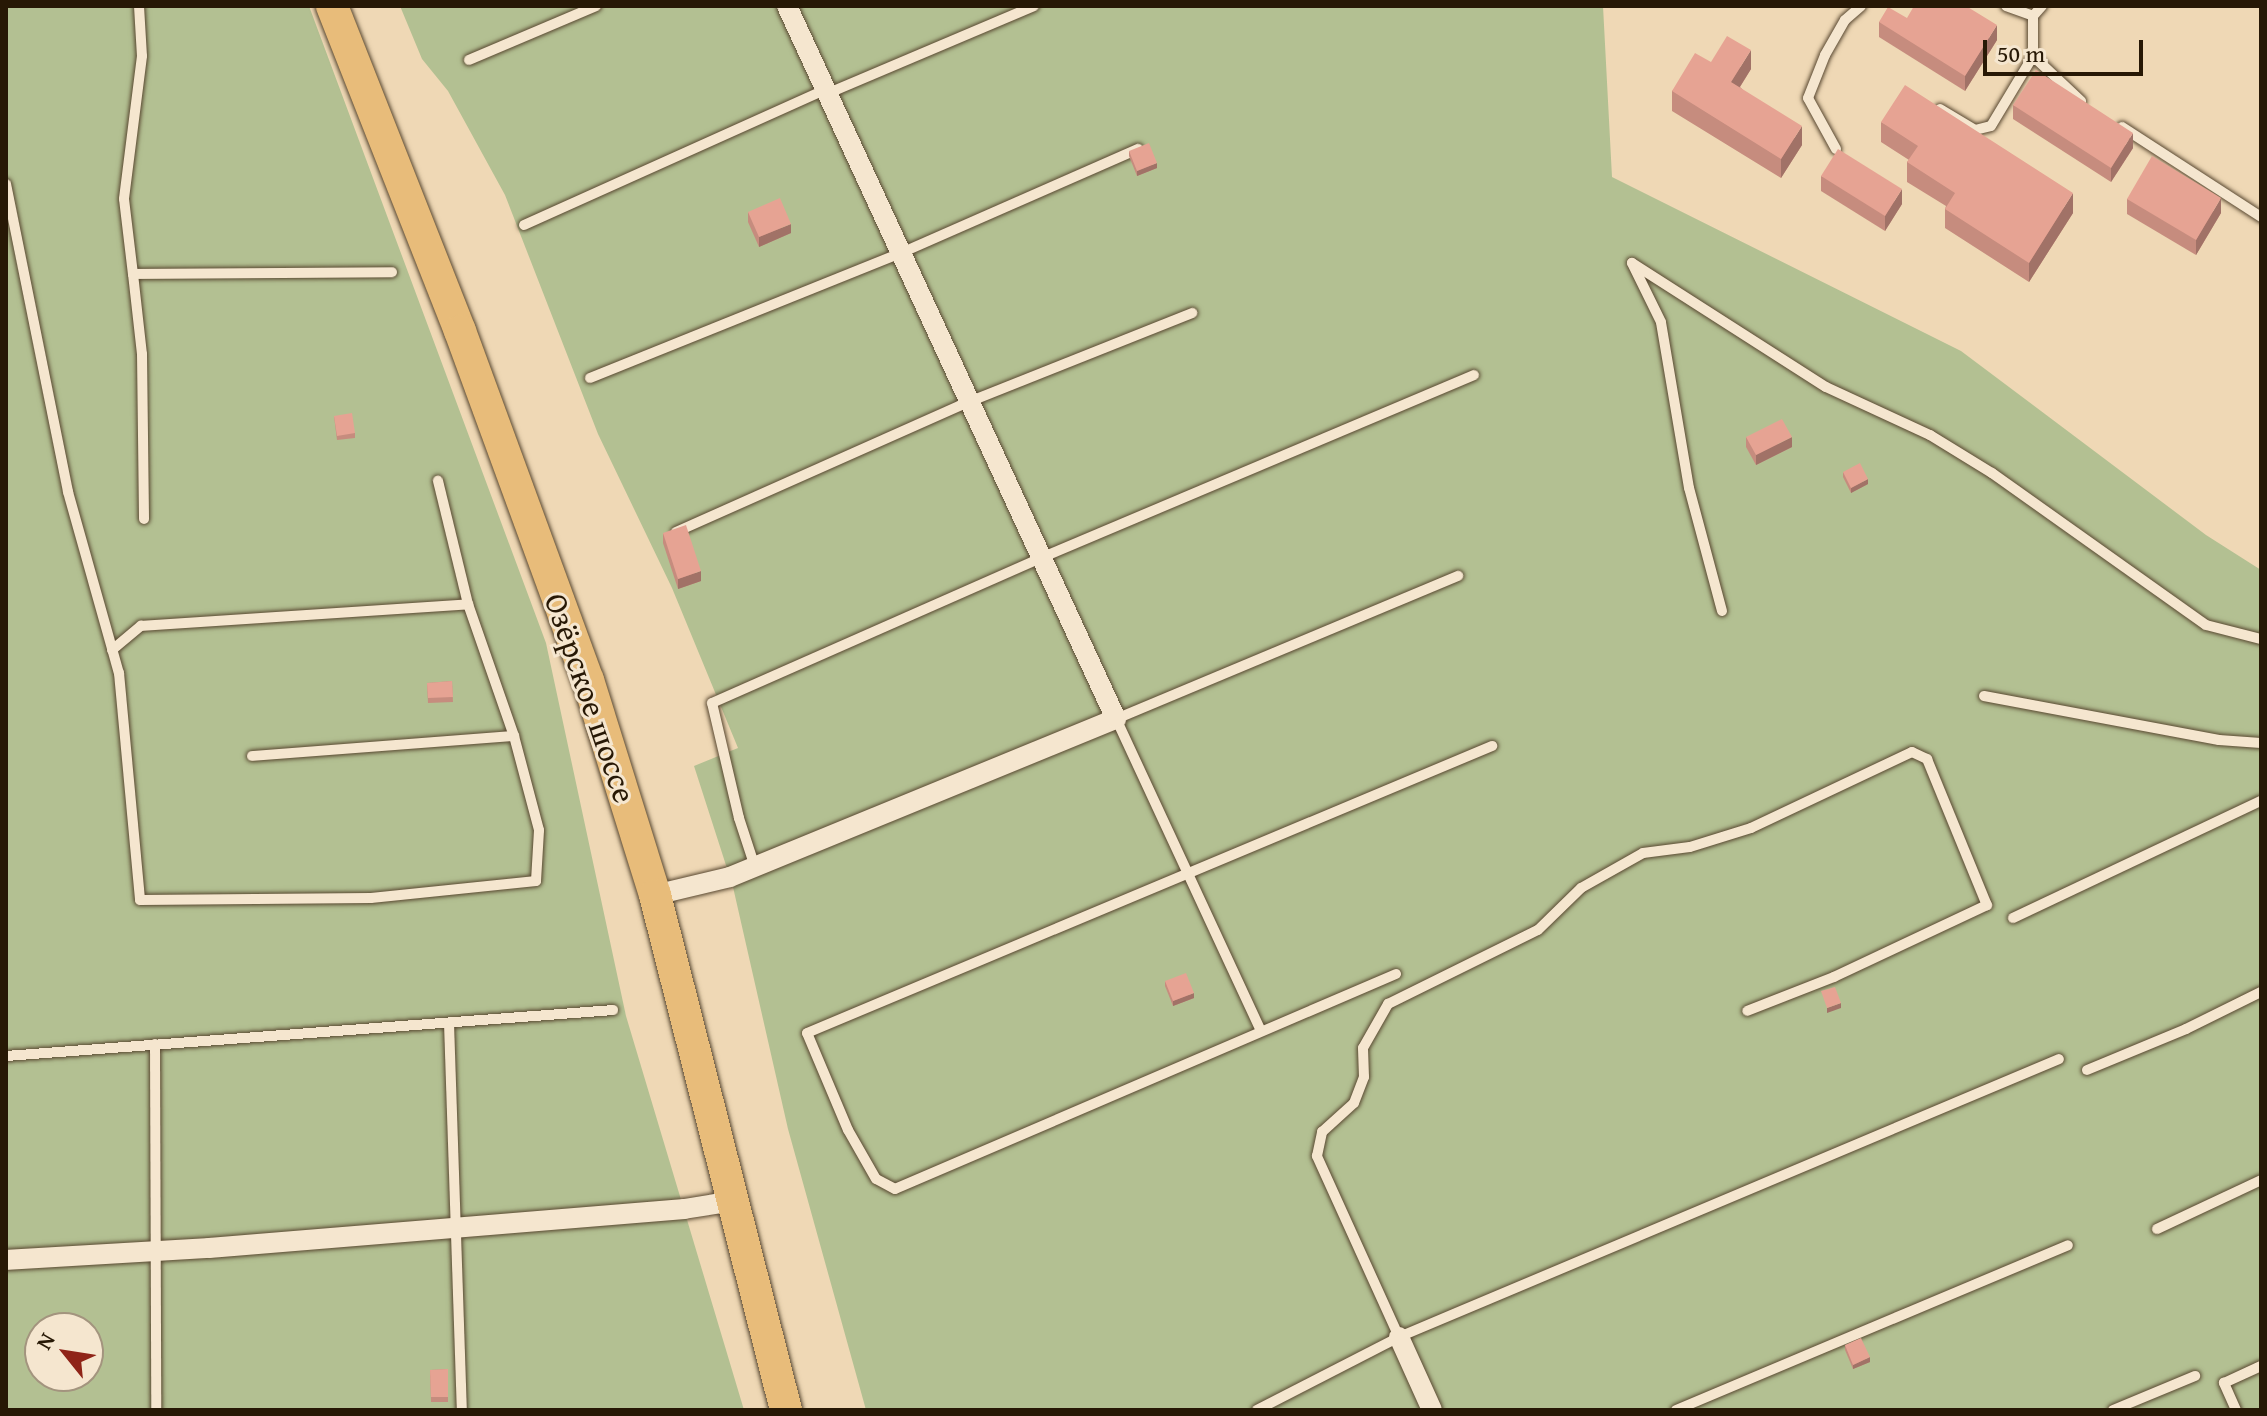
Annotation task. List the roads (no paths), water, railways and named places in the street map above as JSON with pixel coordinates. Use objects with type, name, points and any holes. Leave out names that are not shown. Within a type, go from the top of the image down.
[{"type":"main road","name":"Озёрское шоссе","points":[[332,6],[460,331],[588,680],[655,895],[786,1410]]},
{"type":"street","points":[[655,895],[730,877],[1116,719],[787,6]]},
{"type":"street","points":[[6,1260],[684,1209],[734,1201]]},
{"type":"street","points":[[1399,1337],[1432,1410]]},
{"type":"lane","points":[[139,6],[142,56],[124,199],[142,354],[144,519]]},
{"type":"lane","points":[[469,60],[596,6]]},
{"type":"lane","points":[[524,225],[825,90],[836,90],[1034,6]]},
{"type":"lane","points":[[1836,149],[1808,98],[1825,55],[1845,20],[1861,6]]},
{"type":"lane","points":[[2006,6],[2033,16]]},
{"type":"lane","points":[[1936,106],[1975,130],[1991,126],[2033,56],[2033,16],[2042,6]]},
{"type":"lane","points":[[2033,56],[2089,106]]},
{"type":"lane","points":[[2116,123],[2261,217]]},
{"type":"lane","points":[[590,378],[901,253],[1143,147]]},
{"type":"lane","points":[[6,184],[68,492],[119,673],[140,900],[371,898],[536,881],[539,830],[514,736],[468,604],[438,481]]},
{"type":"lane","points":[[1722,611],[1689,488],[1661,322],[1632,263],[1826,387],[1930,435],[1992,473],[2206,625],[2261,639]]},
{"type":"lane","points":[[133,274],[392,272]]},
{"type":"lane","points":[[664,537],[970,404],[1192,313]]},
{"type":"lane","points":[[755,867],[739,818],[712,703],[1041,558],[1474,375]]},
{"type":"lane","points":[[1261,1031],[1116,719],[1458,576]]},
{"type":"lane","points":[[112,650],[141,626],[468,604]]},
{"type":"lane","points":[[1984,696],[2219,740],[2261,743]]},
{"type":"lane","points":[[252,756],[514,736]]},
{"type":"lane","points":[[1396,974],[895,1189],[876,1179],[848,1130],[807,1033],[1188,876],[1492,746]]},
{"type":"lane","points":[[1399,1337],[1317,1156],[1322,1132],[1354,1103],[1364,1077],[1363,1048],[1388,1004],[1538,930],[1581,888],[1643,853],[1690,847],[1751,828],[1912,752],[1927,759],[1987,905],[1834,977],[1747,1011]]},
{"type":"lane","points":[[2013,918],[2261,801]]},
{"type":"lane","points":[[2087,1070],[2186,1029],[2261,992]]},
{"type":"lane","points":[[6,1056],[613,1010]]},
{"type":"lane","points":[[449,1023],[462,1410]]},
{"type":"lane","points":[[155,1044],[156,1410]]},
{"type":"lane","points":[[1257,1410],[1399,1337],[2059,1059]]},
{"type":"lane","points":[[2157,1229],[2261,1180]]},
{"type":"lane","points":[[1676,1410],[2068,1245]]},
{"type":"lane","points":[[2236,1410],[2224,1383],[2261,1366]]},
{"type":"lane","points":[[2113,1410],[2195,1376]]}]
